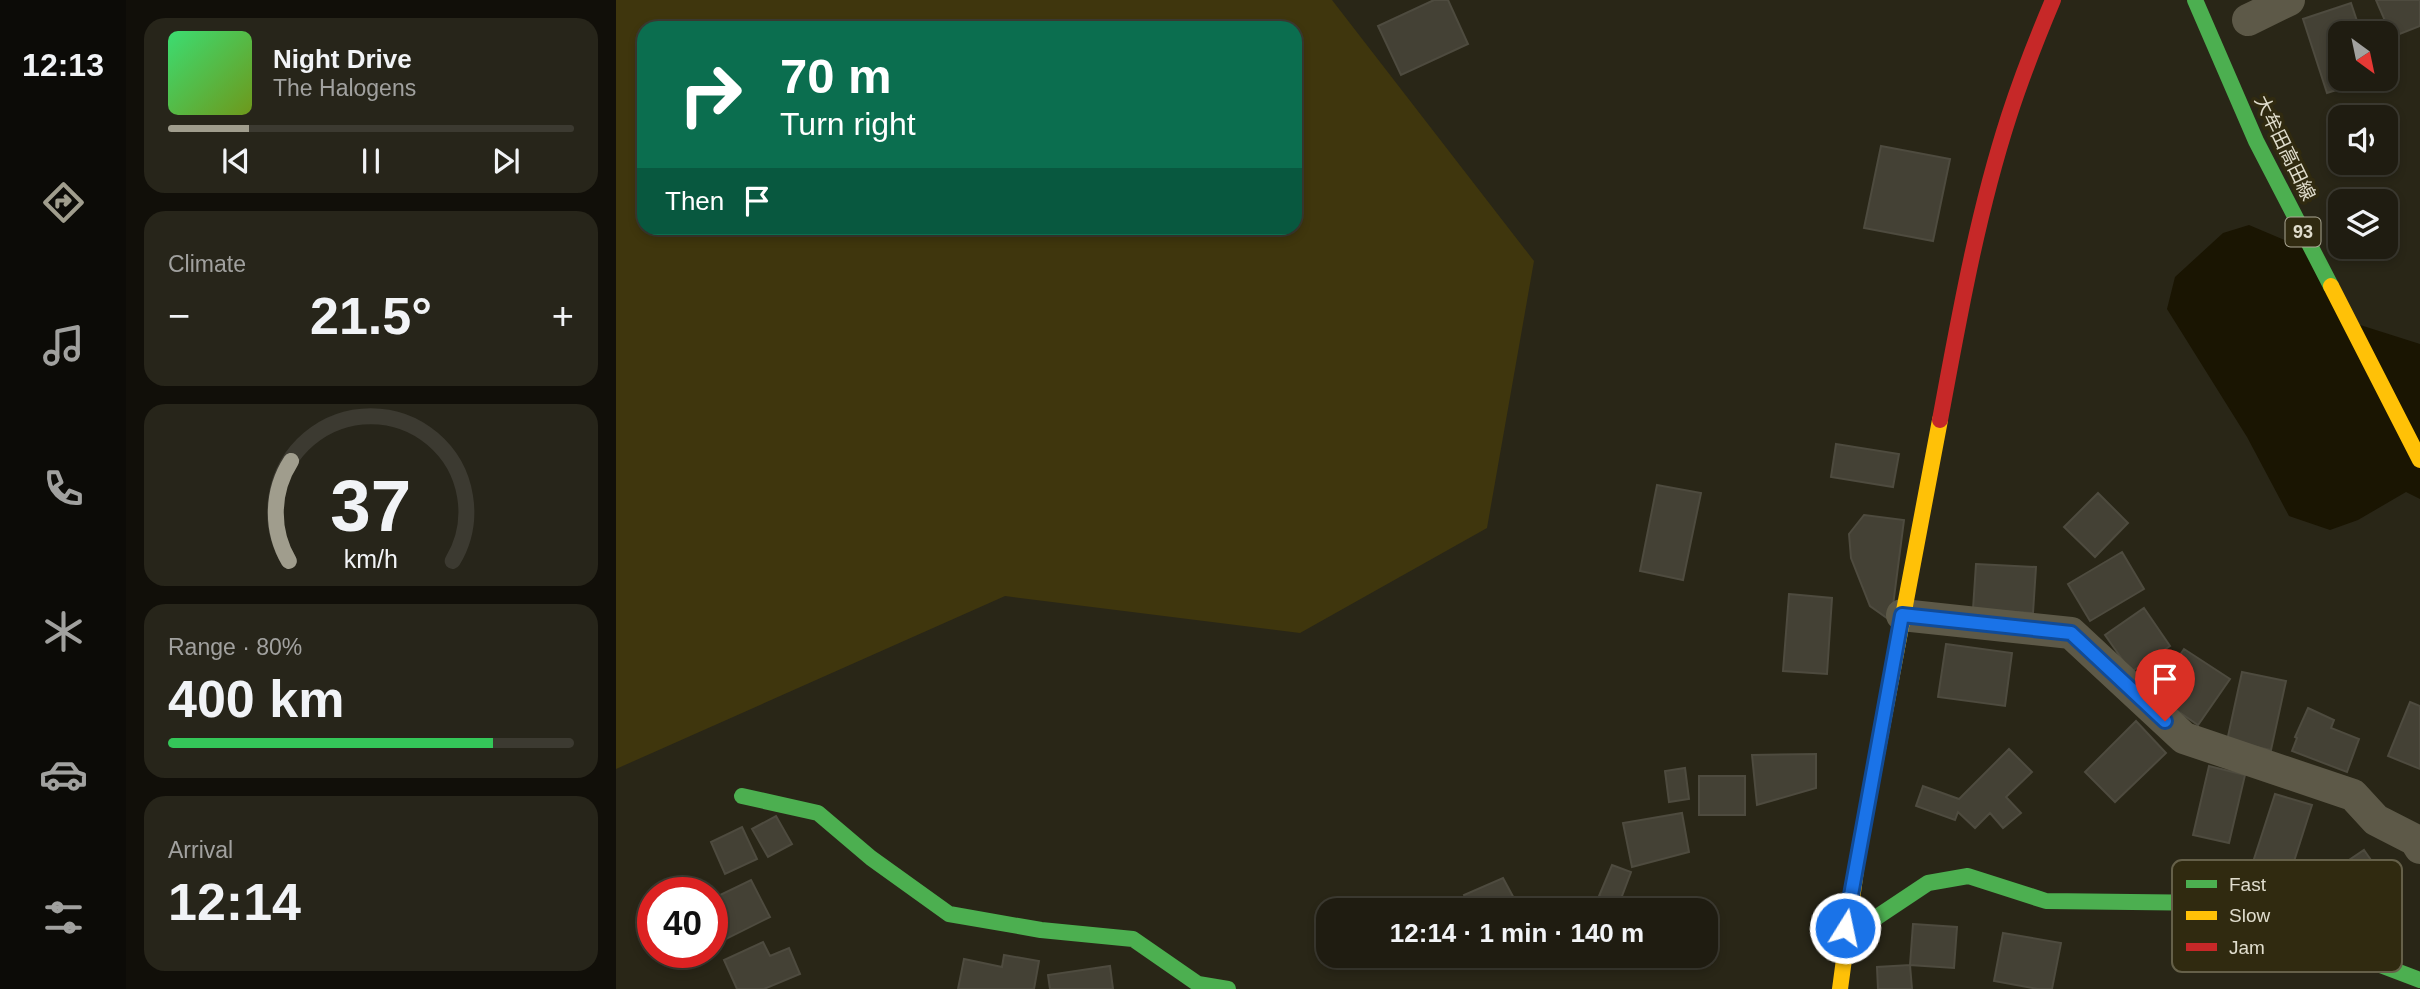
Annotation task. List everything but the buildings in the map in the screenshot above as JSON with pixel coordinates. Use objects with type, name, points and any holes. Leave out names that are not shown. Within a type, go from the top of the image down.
[{"type":"street","points":[[1840,989],[1845,928],[1902,615],[1977,231],[2001,139],[2026,66],[2053,0]]},
{"type":"street","name":"大牟田高田線","points":[[2195,0],[2256,141],[2420,460]]},
{"type":"street","points":[[2248,20],[2289,0]]},
{"type":"street","points":[[1902,615],[2071,633],[2184,738],[2353,795],[2376,820],[2415,840],[2420,848]]},
{"type":"street","points":[[742,796],[818,813],[871,858],[949,914],[1041,930],[1133,939],[1198,984],[1228,989]]},
{"type":"street","points":[[1845,928],[1874,919],[1928,883],[1968,876],[2046,901],[2172,902]]},
{"type":"street","points":[[2401,972],[2420,979]]},
{"type":"shaded area","points":[[616,0],[1332,0],[1534,261],[1487,528],[1300,633],[1005,596],[616,769]]},
{"type":"shaded area","points":[[2249,225],[2303,248],[2357,324],[2420,344],[2420,499],[2406,492],[2358,520],[2330,530],[2289,516],[2247,437],[2167,309],[2175,277],[2223,233]]},
{"type":"traffic: fast","points":[[2195,0],[2256,141],[2331,286]]},
{"type":"traffic: fast","points":[[742,796],[818,813],[871,858],[949,914],[1041,930],[1133,939],[1198,984],[1228,989]]},
{"type":"traffic: fast","points":[[1845,928],[1874,919],[1928,883],[1968,876],[2046,901],[2172,902]]},
{"type":"traffic: fast","points":[[2399,972],[2420,980]]},
{"type":"traffic: slow","points":[[2331,286],[2420,460]]},
{"type":"traffic: slow","points":[[1840,989],[1858,855],[1940,420]]},
{"type":"traffic: jam","points":[[1940,420],[1987,191],[2014,101],[2053,0]]},
{"type":"route","points":[[1845,928],[1902,615],[2071,633],[2165,721]]}]
